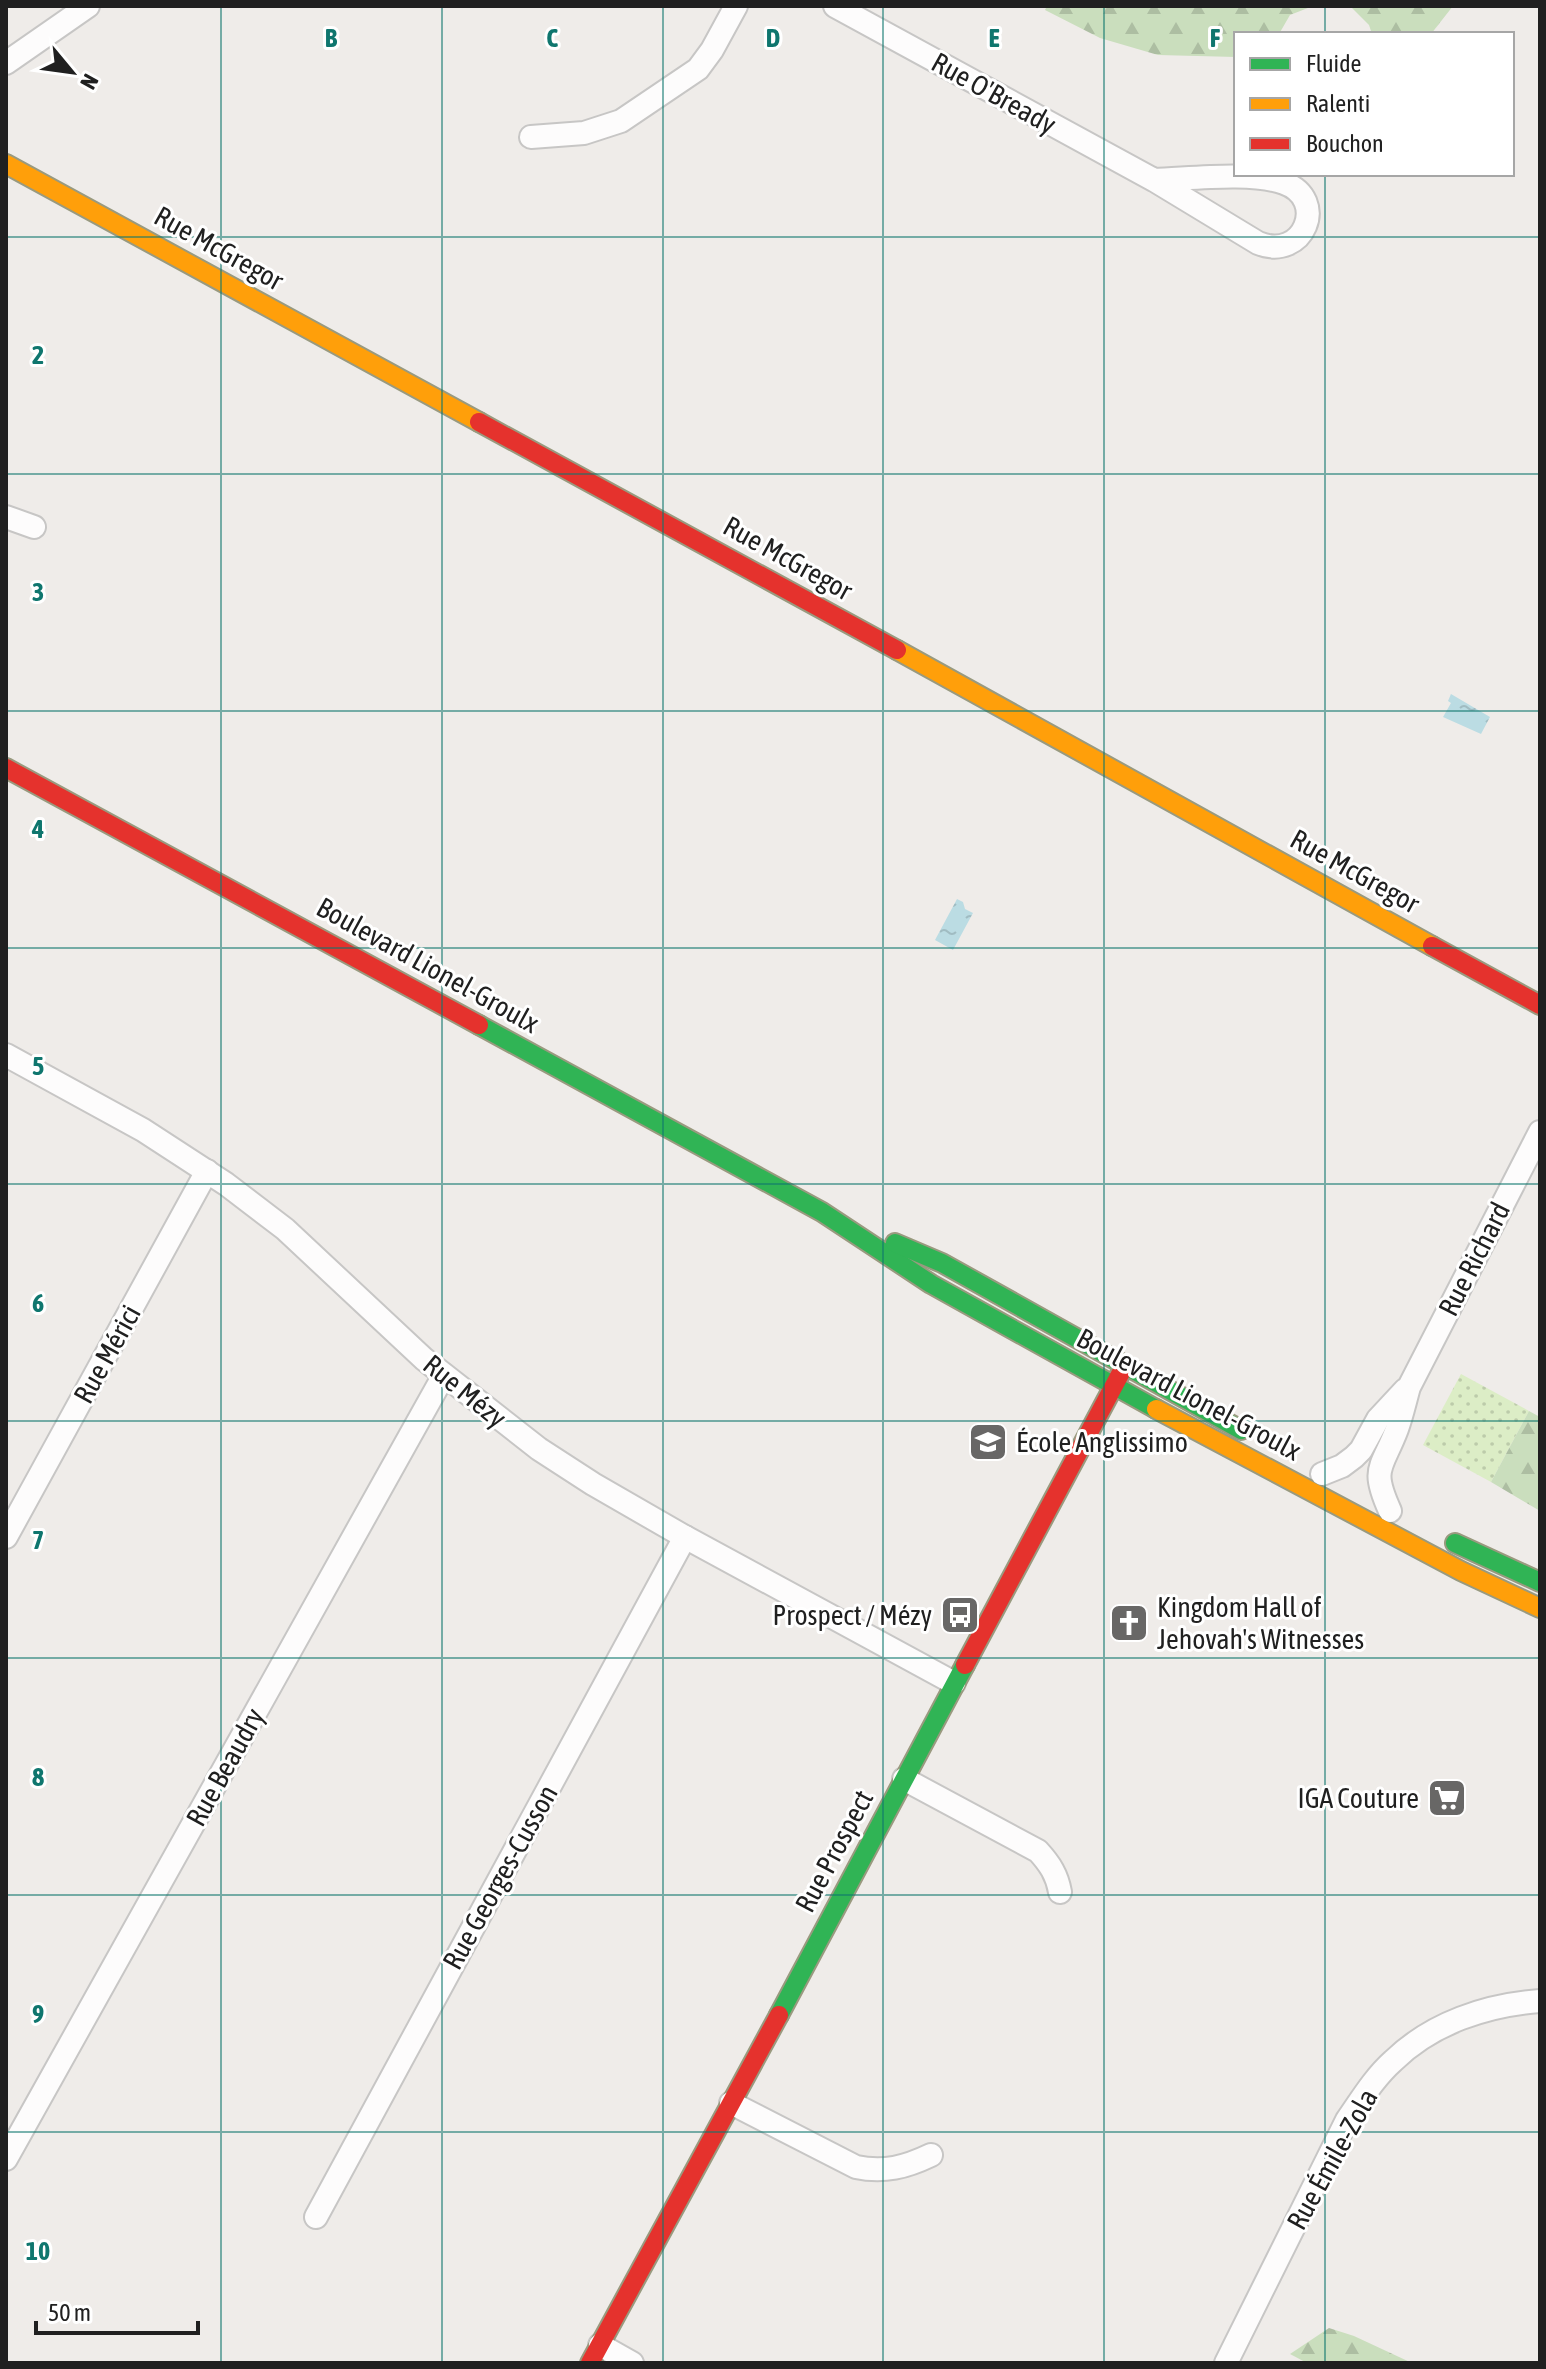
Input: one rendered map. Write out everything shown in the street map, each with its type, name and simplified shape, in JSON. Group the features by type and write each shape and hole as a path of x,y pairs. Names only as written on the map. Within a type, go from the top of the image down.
{"street":[{"path":"6,63 88,6"},
{"path":"531,137 584,133 621,121 698,69 736,6"},
{"name":"Rue O'Bready","path":"835,6 1270,247 1292,244 1304,229 1307,201 1285,183 1250,178 1154,180"},
{"name":"Rue McGregor","path":"6,164 811,602 1540,1005"},
{"path":"6,517 34,527"},
{"name":"Boulevard Lionel-Groulx","path":"6,768 822,1212 931,1284 1114,1387 1461,1571 1540,1608"},
{"name":"Rue Mézy","path":"6,1055 143,1130 207,1171 285,1229 444,1375 550,1456 685,1537 954,1683"},
{"name":"Rue Richard","path":"1397,1514 1381,1490 1379,1477 1382,1460 1397,1430 1409,1387 1540,1132"},
{"name":"Rue Mérici","path":"6,1537 207,1171"},
{"name":"Boulevard Lionel-Groulx","path":"822,1212 942,1263 1257,1439"},
{"name":"Rue Prospect","path":"595,2354 1125,1365"},
{"name":"Rue Beaudry","path":"6,2159 444,1375"},
{"name":"Rue Richard","path":"1315,1470 1342,1466 1354,1457 1378,1419 1409,1387"},
{"name":"Boulevard Lionel-Groulx","path":"1315,1470 1397,1514"},
{"path":"1440,1536 1540,1582"},
{"name":"Rue Georges-Cusson","path":"316,2217 685,1537"},
{"path":"904,1779 1038,1851 1057,1877 1060,1892"},
{"name":"Rue Émile-Zola","path":"1226,2363 1347,2120 1393,2060 1447,2023 1511,2003 1540,2001"},
{"path":"731,2103 856,2167 874,2171 895,2169 931,2155"},
{"path":"595,2354 632,2363"}],"green space":[{"path":"1047,6 1313,6 1290,15 1280,32 1234,32 1234,57 1158,55 1100,38 1045,10"},
{"path":"1350,6 1453,6 1433,32 1371,32 1369,25"},
{"path":"1461,1374 1529,1411 1491,1482 1423,1445"},
{"path":"1529,1411 1540,1417 1540,1511 1491,1482"},
{"path":"1329,2328 1412,2363 1307,2363 1290,2354"}],"water":[{"path":"1451,694 1490,717 1481,734 1443,717 1451,703 1448,701"},
{"path":"957,899 973,913 953,950 935,940"}],"traffic: fast":[{"path":"479,1025 822,1212 931,1284 1156,1409"},
{"path":"895,1243 942,1263 1241,1430"},
{"path":"1455,1543 1540,1582"},
{"path":"779,2015 965,1665"}],"traffic: slow":[{"path":"6,164 479,422"},
{"path":"897,650 1432,946"},
{"path":"1156,1409 1461,1571 1540,1608"}],"traffic: jam":[{"path":"479,422 897,650"},
{"path":"6,768 479,1025"},
{"path":"1432,946 1540,1005"},
{"path":"965,1665 1125,1365"},
{"path":"590,2363 779,2015"}],"place":[{"name":"École Anglissimo","path":"988,1442"},
{"name":"Prospect / Mézy","path":"960,1615"},
{"name":"Kingdom Hall of Jehovah's Witnesses","path":"1129,1623"},
{"name":"IGA Couture","path":"1447,1798"}]}
